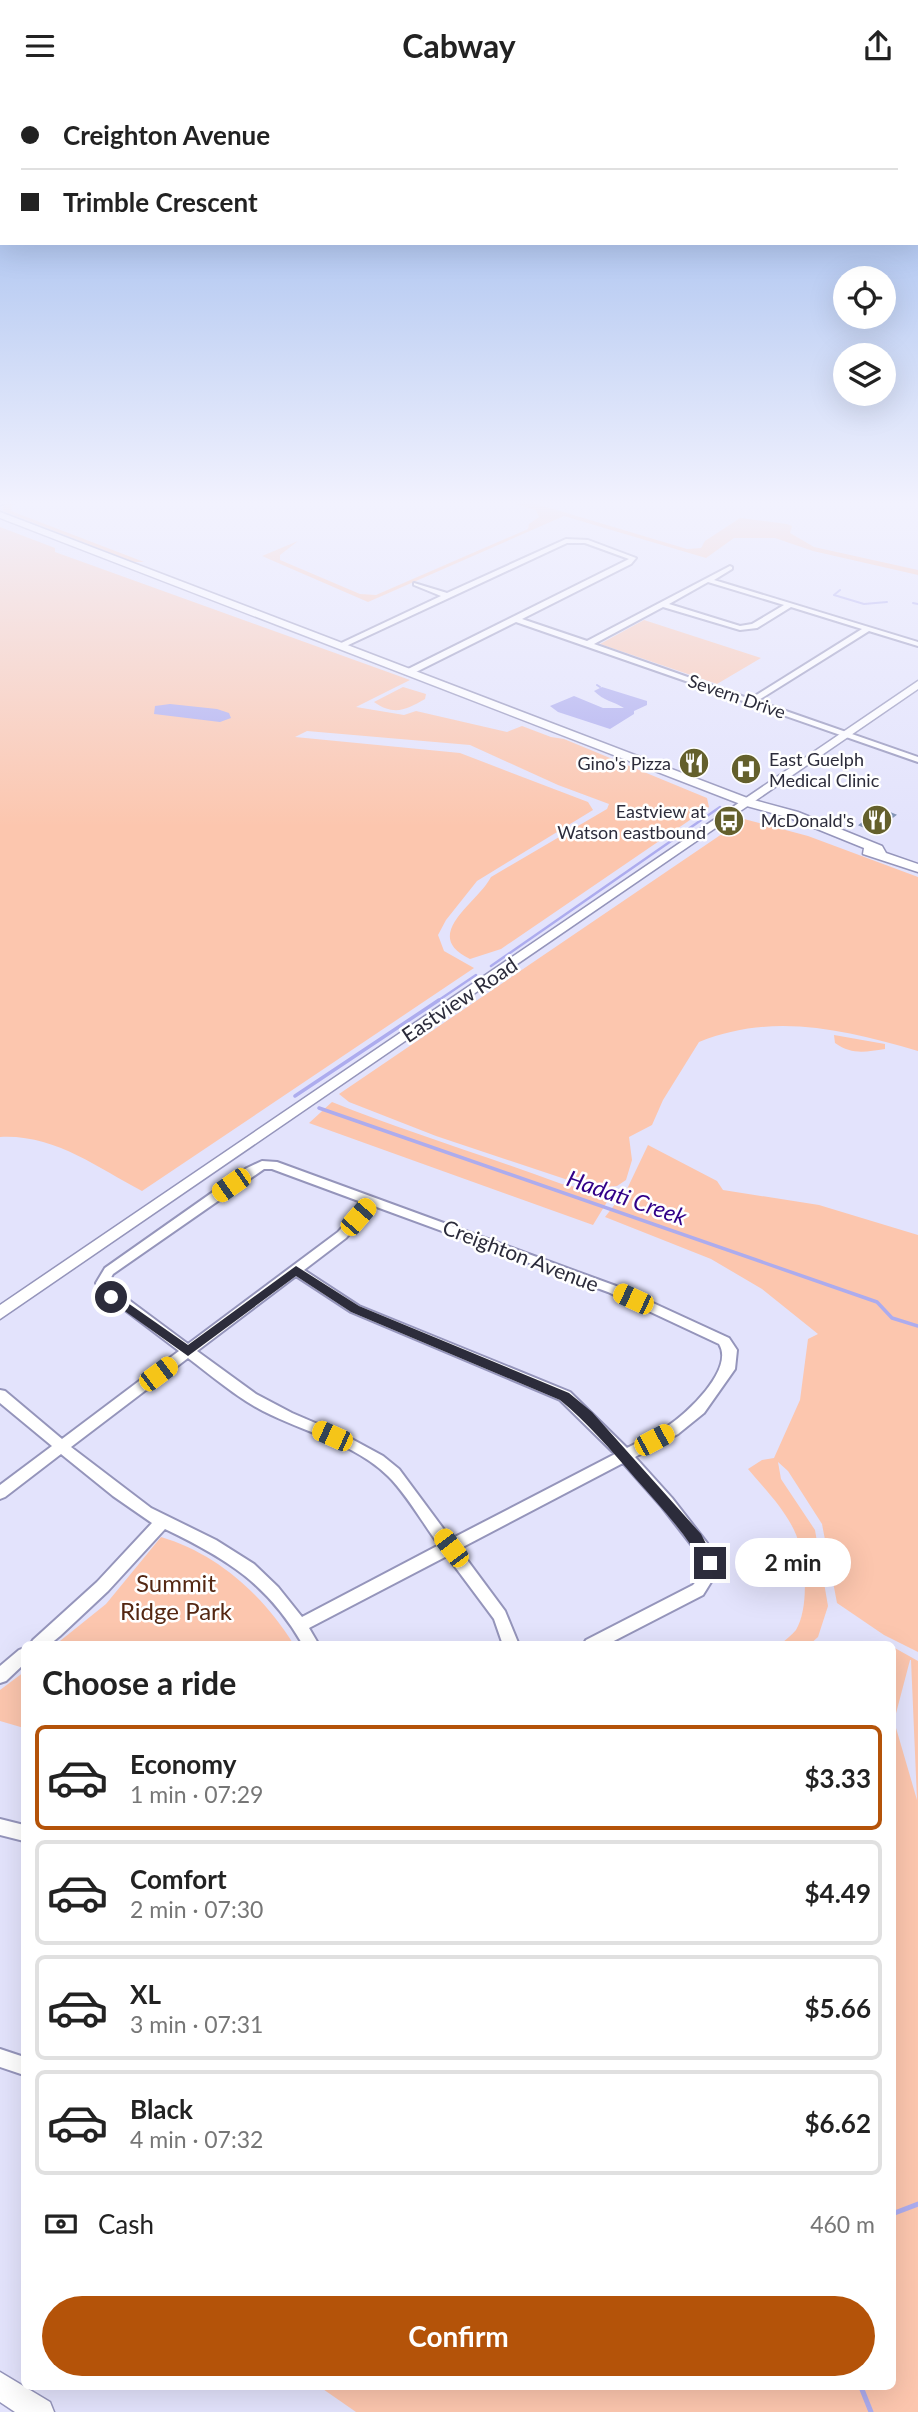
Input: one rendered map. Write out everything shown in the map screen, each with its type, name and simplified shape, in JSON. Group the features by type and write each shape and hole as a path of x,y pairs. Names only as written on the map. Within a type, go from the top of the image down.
{"main road":[{"path":"248,610 747,802 752,807 918,868"}],"street":[{"path":"341,646 417,610"},
{"path":"410,672 534,610"},
{"path":"587,644 650,610"},
{"path":"683,610 740,628 754,626 781,610"},
{"path":"807,610 918,644"},
{"name":"Severn Drive","path":"516,619 918,760"},
{"path":"752,701 868,629"},
{"name":"Eastview Road","path":"0,1313 918,684"},
{"name":"Creighton Avenue","path":"188,1352 111,1297 103,1283 109,1271 262,1165 283,1166 612,1289 724,1341 730,1350 728,1369 698,1409 673,1430 301,1625"},
{"path":"0,1493 342,1235 373,1200"},
{"path":"296,1270 355,1309 565,1396 588,1415 696,1538 710,1563 709,1576 698,1590 599,1641"},
{"path":"188,1352 267,1408 354,1446 383,1462 451,1548 500,1616 509,1641"},
{"path":"0,1395 162,1522 221,1550 247,1567 267,1585 301,1625 309,1641"},
{"path":"43,1641 108,1584 162,1522"},
{"path":"0,1675 21,1658"},
{"path":"0,1827 21,1832"},
{"path":"0,2058 21,2065"}],"green space":[{"path":"0,610 217,610 410,680 356,707 404,715 416,711 507,732 522,726 564,739 707,798 709,807 501,949 470,959 456,950 450,940 451,930 456,919 491,877 607,809 609,804 558,785 470,745 307,731 295,737 460,753 588,802 593,810 477,881 446,920 438,935 444,951 474,968 142,1191 57,1146 20,1137 0,1137"},
{"path":"644,620 761,658 717,684 600,644"},
{"path":"403,687 426,694 425,699 400,710 388,709 374,702"},
{"path":"744,819 808,836 918,877 918,1051 809,1027 754,1028 699,1042 663,1100 652,1125 629,1137 632,1160 626,1180 617,1186 606,1187 580,1184 436,1136 349,1102 339,1094"},
{"path":"834,1035 885,1044 885,1049 853,1051 835,1043"},
{"path":"332,1102 559,1183 610,1197 593,1225 309,1123"},
{"path":"648,1145 717,1181 723,1190 819,1205 918,1235 918,1652 884,1635 837,1603 822,1524 788,1471 778,1462 781,1479 815,1530 828,1606 818,1637 814,1641 784,1641 796,1630 800,1620 805,1595 804,1566 794,1530 773,1498 748,1469 762,1460 774,1458 800,1400 808,1339 818,1334 762,1289 711,1259 605,1217 627,1189"},
{"name":"Summit Ridge Park","path":"161,1537 182,1544 220,1565 253,1593 291,1641 60,1641 106,1604"},
{"path":"896,1649 918,1661 918,2412 356,2412 324,2390 896,2390 896,1728 917,1800 911,1660 896,1713"},
{"path":"21,1674 21,1727 0,1721 0,1690"}],"water":[{"path":"602,687 647,701 647,705 610,729 558,712 550,706 574,696 603,708 624,708 594,691"},
{"path":"170,704 217,709 229,713 231,718 220,722 154,714 155,706"}],"building":[{"name":"McDonald's","path":"880,809 895,815 874,831 860,825"}],"waterway":[{"path":"491,966 720,807"},
{"path":"436,1002 476,975"},
{"path":"295,1096 436,1002"},
{"name":"Hadati Creek","path":"319,1108 877,1302 892,1318 918,1326"},
{"name":"Hadati Creek","path":"896,2212 918,2204"},
{"name":"Hadati Creek","path":"862,2390 871,2412"}],"place":[{"name":"Gino's Pizza","path":"694,763"},
{"name":"East Guelph Medical Clinic","path":"746,769"},
{"name":"McDonald's","path":"877,820"},
{"name":"Eastview at Watson eastbound","path":"729,821"}],"route":[{"path":"111,1297 188,1352 296,1270 355,1309 565,1396 588,1415 664,1501 696,1538 710,1563"}]}
